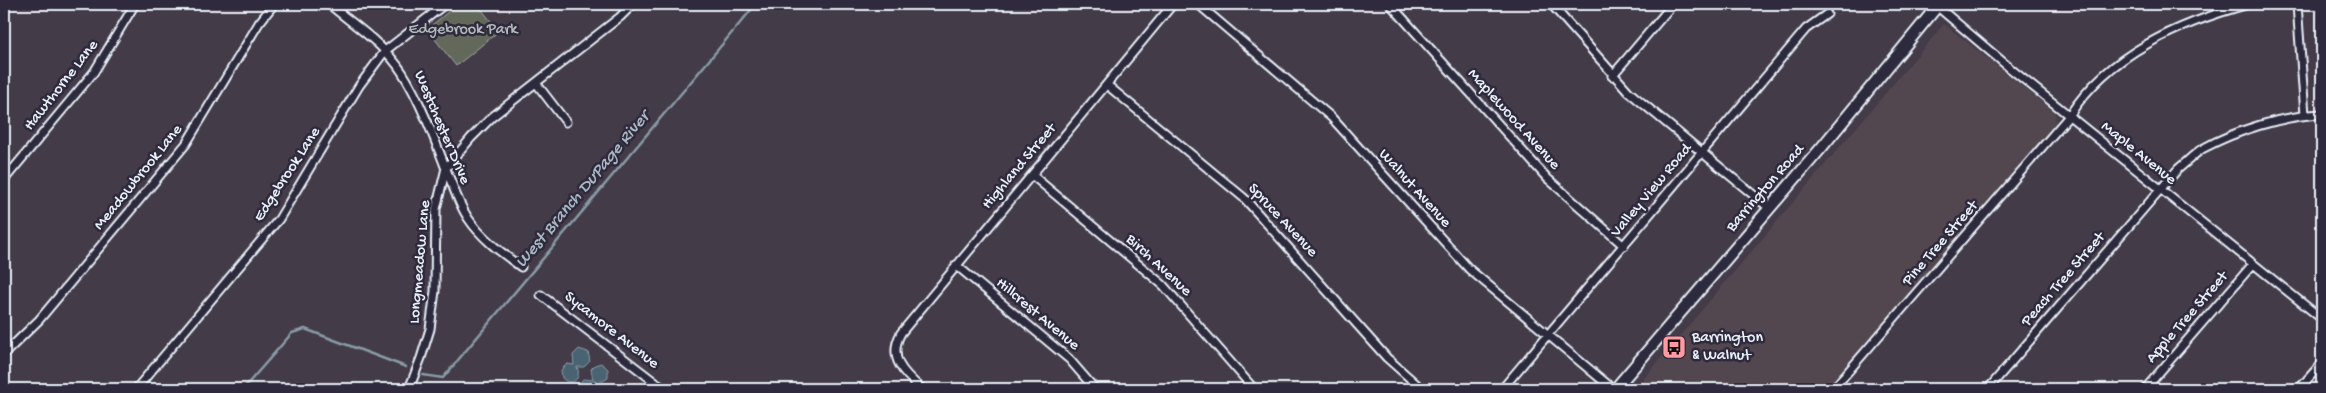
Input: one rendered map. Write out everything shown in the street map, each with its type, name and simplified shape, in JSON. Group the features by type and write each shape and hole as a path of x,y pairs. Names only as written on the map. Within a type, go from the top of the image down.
{"main road":[{"name":"Barrington Road","path":"1614,389 1941,5"}],"street":[{"name":"Hawthorne Lane","path":"4,180 94,72 135,4"},
{"name":"Meadowbrook Lane","path":"4,354 39,320 186,144 255,30 274,4"},
{"name":"Westchester Drive","path":"330,4 385,51 411,87 456,196 468,218 484,237 521,267"},
{"name":"Edgebrook Lane","path":"136,389 279,219 359,86 385,51 444,4"},
{"name":"Longmeadow Lane","path":"409,389 430,329 435,291 436,210 446,168 483,125 620,17 633,4"},
{"name":"Highland Street","path":"922,389 902,372 896,361 897,340 901,333 1173,4"},
{"name":"Walnut Avenue","path":"1198,4 1331,117 1469,269 1614,389"},
{"name":"Maplewood Avenue","path":"1390,4 1547,178 1624,246"},
{"path":"1551,4 1612,76 1629,92 1768,208"},
{"path":"1612,76 1673,4"},
{"name":"Pine Tree Street","path":"1833,389 2069,116 2098,78 2132,52 2209,15 2249,4"},
{"path":"2297,4 2305,115"},
{"name":"Maple Avenue","path":"1941,5 2069,116 2322,319"},
{"name":"Valley View Road","path":"1502,389 1806,30 1827,14"},
{"path":"536,83 566,122"},
{"name":"Spruce Avenue","path":"1107,85 1244,198 1387,358 1422,389"},
{"name":"Peach Tree Street","path":"1988,389 2160,189 2178,169 2201,150 2269,123 2305,115 2322,114"},
{"name":"Birch Avenue","path":"1032,174 1163,285 1254,389"},
{"name":"Apple Tree Street","path":"2145,389 2253,264"},
{"name":"Hillcrest Avenue","path":"956,265 1069,359 1095,389"},
{"name":"Sycamore Avenue","path":"542,295 664,389"},
{"path":"2299,389 2322,363"}],"shaded area":[{"path":"1944,24 2053,111 2056,116 2055,124 1827,389 1635,389"}],"green space":[{"name":"Edgebrook Park","path":"458,4 477,4 499,31 456,66 427,29"}],"water":[{"path":"579,349 588,352 590,361 584,367 577,367 578,375 575,380 572,382 566,381 562,378 561,370 567,364 574,365 573,355"},
{"path":"601,363 608,369 608,378 603,381 594,380 597,389 579,389 579,384 583,379 593,380 591,369"}],"waterway":[{"name":"West Branch DuPage River","path":"423,375 443,378 756,4"},
{"name":"West Branch DuPage River","path":"243,389 292,333 305,329 406,367"}],"place":[{"name":"Barrington & Walnut","path":"1674,347"}]}
